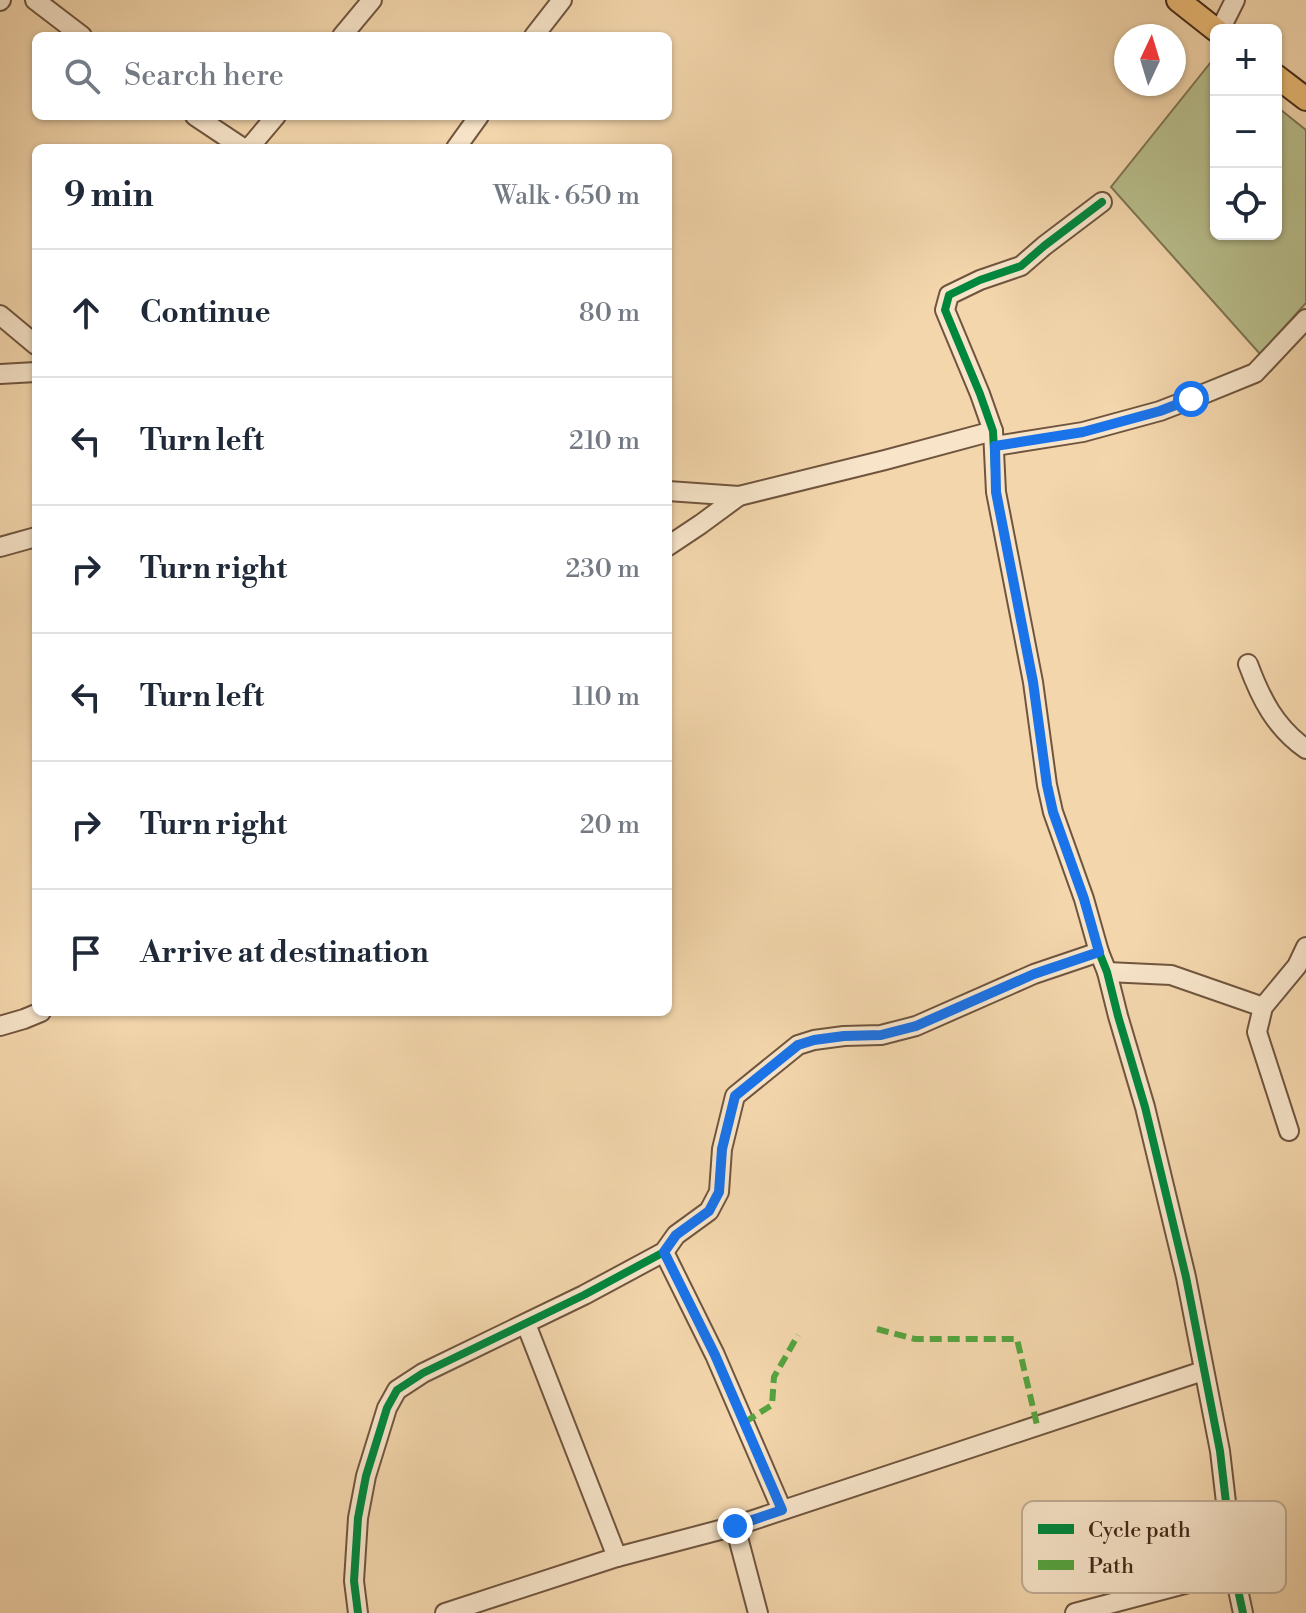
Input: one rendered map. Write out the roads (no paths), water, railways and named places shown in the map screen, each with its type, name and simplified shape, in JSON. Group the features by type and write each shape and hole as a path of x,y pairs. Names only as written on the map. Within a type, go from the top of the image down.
{"main road":[{"path":"1178,0 1210,24"},
{"path":"1282,81 1306,99"}],"street":[{"path":"35,0 77,32"},
{"path":"345,32 372,0"},
{"path":"537,32 562,0"},
{"path":"1221,24 1235,0"},
{"path":"201,120 240,144"},
{"path":"250,144 272,120"},
{"path":"459,144 476,120"},
{"path":"1102,202 1021,266 949,295 945,310 980,394 994,438 996,492 1033,682 1047,785 1053,812 1107,972 1145,1107 1182,1262 1220,1451 1226,1501"},
{"path":"0,315 32,342"},
{"path":"672,491 739,496 885,460 994,438 1083,432 1160,411 1255,373 1306,319"},
{"path":"0,374 32,372"},
{"path":"672,543 739,496"},
{"path":"0,547 32,538"},
{"path":"1248,664 1260,697 1278,723 1306,749"},
{"path":"1289,1131 1257,1032 1263,1007 1297,966 1306,947"},
{"path":"358,1613 354,1581 358,1518 366,1476 387,1408 397,1390 423,1373 612,1281 664,1252 676,1235 709,1211 719,1192 722,1149 735,1096 798,1045 829,1038 881,1035 916,1026 1034,974 1099,952"},
{"path":"1107,972 1171,975 1263,1007"},
{"path":"0,1026 32,1016"},
{"path":"664,1252 715,1355 782,1510"},
{"path":"526,1324 617,1557"},
{"path":"445,1613 617,1557 735,1526 1203,1371"},
{"path":"735,1526 758,1613"},
{"path":"1075,1613 1151,1593"},
{"path":"1239,1593 1243,1613"}]}
